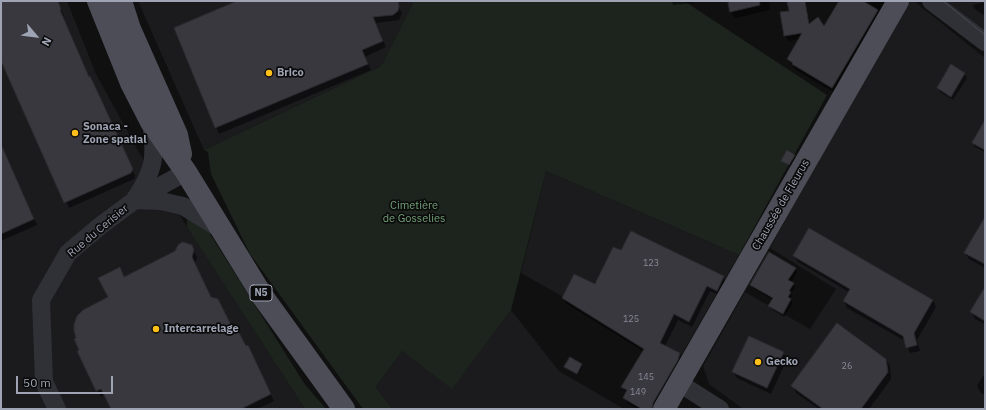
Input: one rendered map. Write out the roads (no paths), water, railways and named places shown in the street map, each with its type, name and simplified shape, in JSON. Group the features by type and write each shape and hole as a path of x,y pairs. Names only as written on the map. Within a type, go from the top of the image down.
{"main road":[{"name":"N5","path":"98,1 131,83 151,122 186,172 263,297 344,409"},
{"name":"N5","path":"121,1 130,29 177,135 186,172"},
{"name":"Chaussée de Fleurus","path":"664,409 898,1"}],"street":[{"path":"931,1 985,42"},
{"path":"135,200 146,183 151,171 154,148 151,122"},
{"name":"Rue du Cerisier","path":"57,409 44,382 41,300 68,253 100,226 135,200 186,172"},
{"path":"135,200 161,201 183,206 222,230"},
{"path":"679,383 720,409"}],"tram line":[{"path":"943,1 985,35"}],"place":[{"name":"Brico","path":"269,73"},
{"name":"Sonaca - Zone spatial","path":"75,133"},
{"name":"Intercarrelage","path":"156,329"},
{"name":"Gecko","path":"758,362"}],"park label":[{"name":"Cimetière de Gosselies","path":"414,212"}]}
